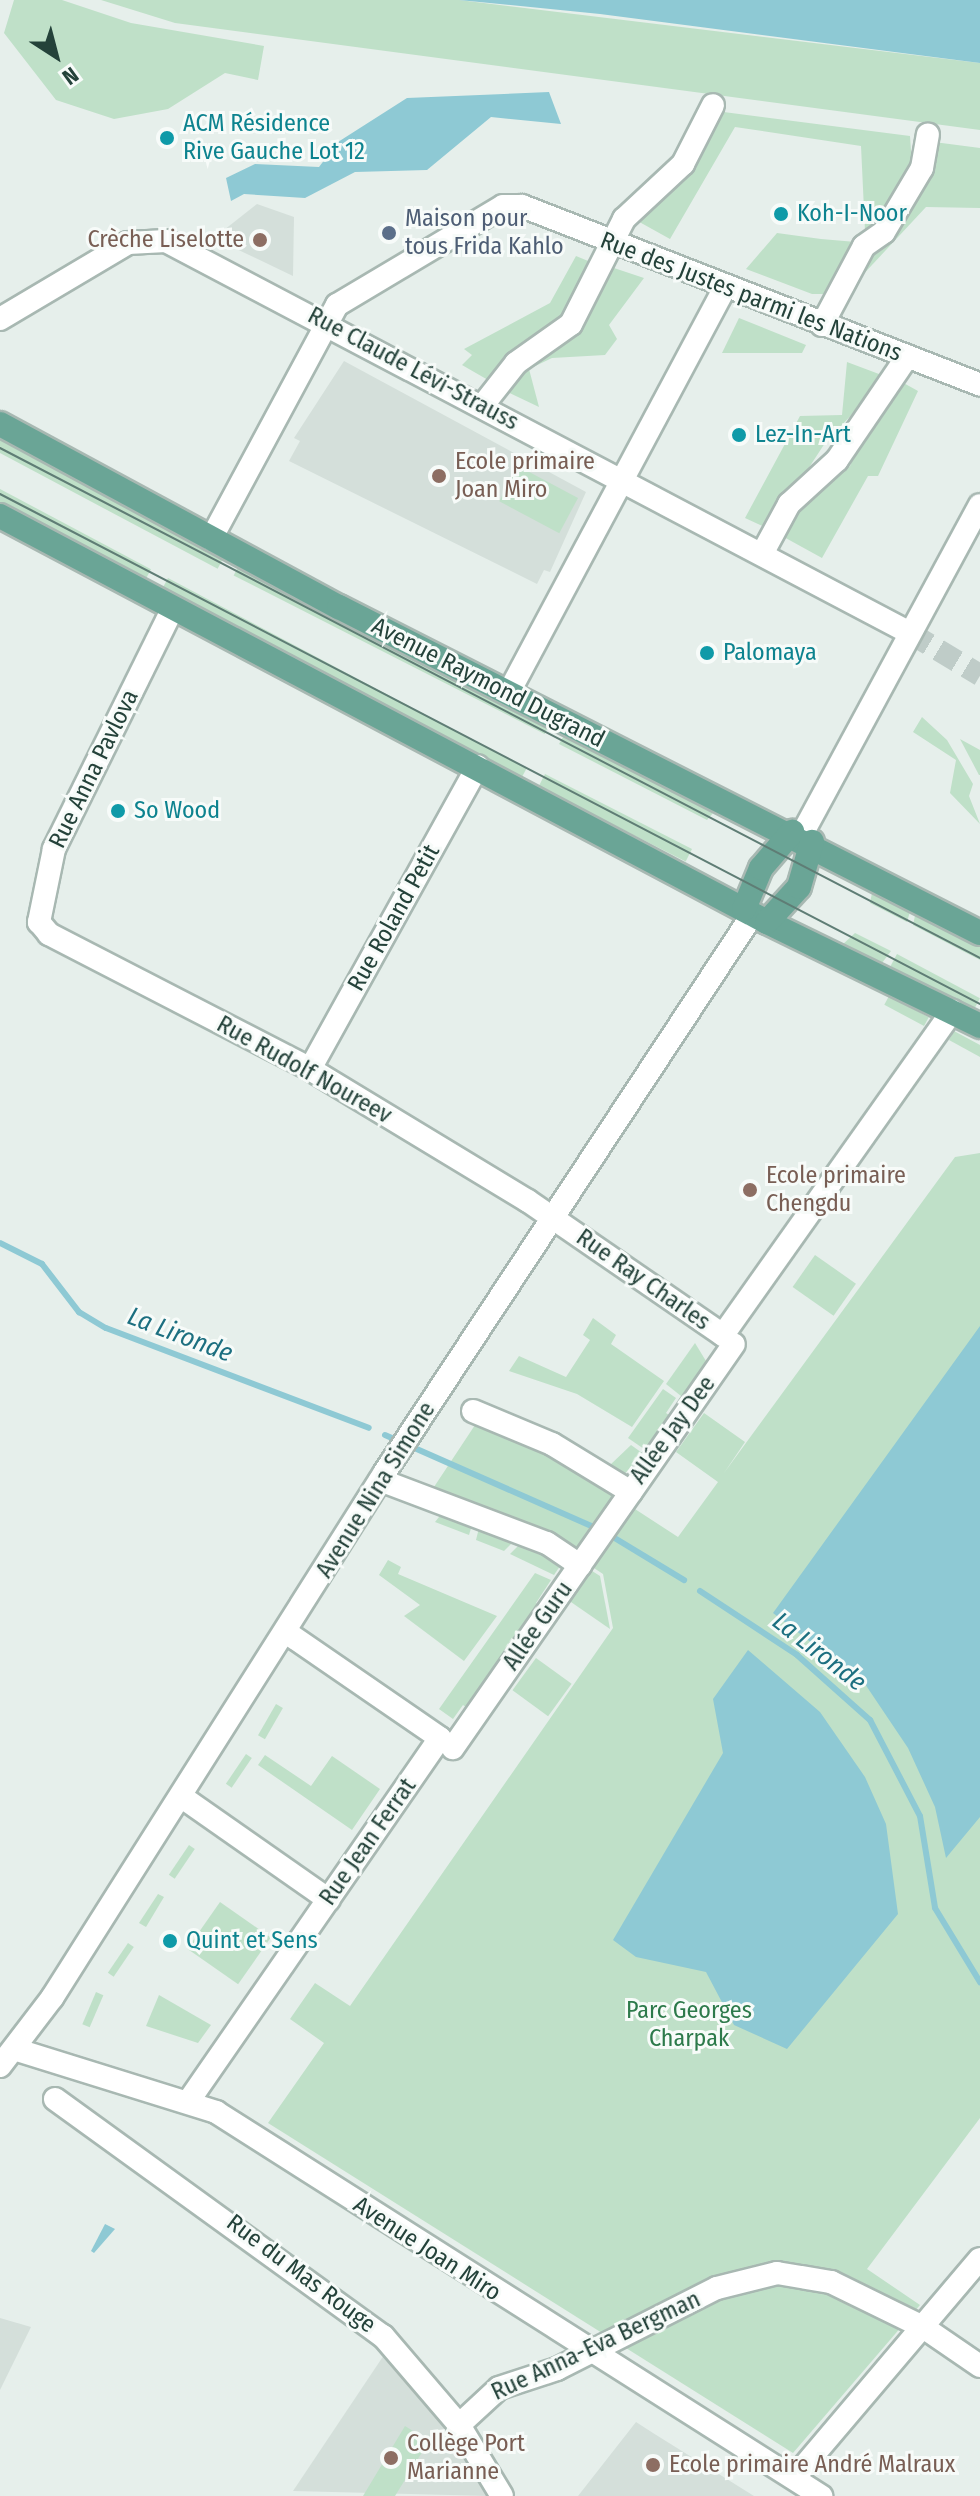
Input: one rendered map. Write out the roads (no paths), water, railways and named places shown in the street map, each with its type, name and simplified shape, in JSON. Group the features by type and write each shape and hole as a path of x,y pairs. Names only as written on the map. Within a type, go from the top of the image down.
{"main road":[{"name":"Avenue Raymond Dugrand","path":"0,424 211,539 509,692 802,837 980,933"},
{"path":"0,516 755,915 980,1026"},
{"path":"755,915 761,868 802,837"},
{"path":"755,915 799,887 802,837"}],"street":[{"path":"483,405 516,363 571,324 624,219 683,164 713,105"},
{"path":"822,325 864,246 884,232 922,168 928,135"},
{"name":"Rue des Justes parmi les Nations","path":"211,539 337,305 503,206 610,242 980,385"},
{"name":"Rue Claude Lévi-Strauss","path":"0,319 105,254 148,237 325,323 483,405 910,633"},
{"path":"509,692 725,288"},
{"path":"762,554 789,504 837,460 907,357"},
{"path":"802,837 980,505"},
{"name":"Rue Anna Pavlova","path":"49,934 39,922 40,898 54,849 173,608"},
{"name":"Rue Roland Petit","path":"310,1069 478,766"},
{"name":"Avenue Nina Simone","path":"7,2058 182,1797 445,1381 755,915"},
{"name":"Rue Rudolf Noureev","path":"49,934 310,1069 553,1217"},
{"name":"Rue Ray Charles","path":"553,1217 723,1335 952,1011"},
{"name":"Allée Jay Dee","path":"473,1411 552,1444 631,1492 734,1344"},
{"name":"Allée Guru","path":"383,1476 547,1543 580,1565 453,1748"},
{"path":"580,1565 631,1492"},
{"name":"Rue Jean Ferrat","path":"190,2099 440,1738 286,1632"},
{"path":"182,1797 329,1900"},
{"name":"Avenue Joan Miro","path":"7,2058 190,2099 588,2354 821,2496"},
{"name":"Rue du Mas Rouge","path":"55,2099 363,2319 459,2425 502,2496"},
{"path":"794,2478 980,2259"},
{"name":"Rue Anna-Eva Bergman","path":"459,2425 499,2388 588,2354 717,2288 777,2273 831,2282 923,2327 980,2366"}],"water":[{"path":"459,0 980,0 980,63 600,14"},
{"path":"549,92 561,124 491,117 427,170 355,172 305,198 244,194 231,201 226,178 255,164 319,167 338,142 407,98"},
{"path":"980,1326 980,1817 946,1858 935,1807 908,1748 865,1684 773,1613"},
{"path":"748,1650 820,1712 865,1777 886,1824 898,1914 787,2049 734,2025 706,1972 636,1957 613,1940 723,1753 713,1699"},
{"path":"105,2224 115,2229 94,2253 91,2251"}],"waterway":[{"name":"La Lironde","path":"0,1243 42,1264 79,1312 106,1328 369,1428"},
{"name":"La Lironde","path":"385,1435 598,1529"},
{"name":"La Lironde","path":"608,1534 684,1580"},
{"name":"La Lironde","path":"700,1591 797,1655 870,1720 920,1816 935,1908 980,1982"}],"tunnel":[{"path":"910,633 980,675"}],"tram line":[{"path":"0,448 980,958"},
{"path":"0,494 980,1004"}],"place":[{"name":"ACM Résidence Rive Gauche Lot 12","path":"167,138"},
{"name":"Koh-I-Noor","path":"781,214"},
{"name":"Maison pour tous Frida Kahlo","path":"389,233"},
{"name":"Crèche Liselotte","path":"260,240"},
{"name":"Lez-In-Art","path":"739,435"},
{"name":"Ecole primaire Joan Miro","path":"439,476"},
{"name":"Palomaya","path":"707,653"},
{"name":"So Wood","path":"118,811"},
{"name":"Ecole primaire Chengdu","path":"750,1190"},
{"name":"Quint et Sens","path":"170,1941"},
{"name":"Collège Port Marianne","path":"391,2458"},
{"name":"Ecole primaire André Malraux","path":"653,2465"}],"park label":[{"name":"Parc Georges Charpak","path":"689,2025"}]}
